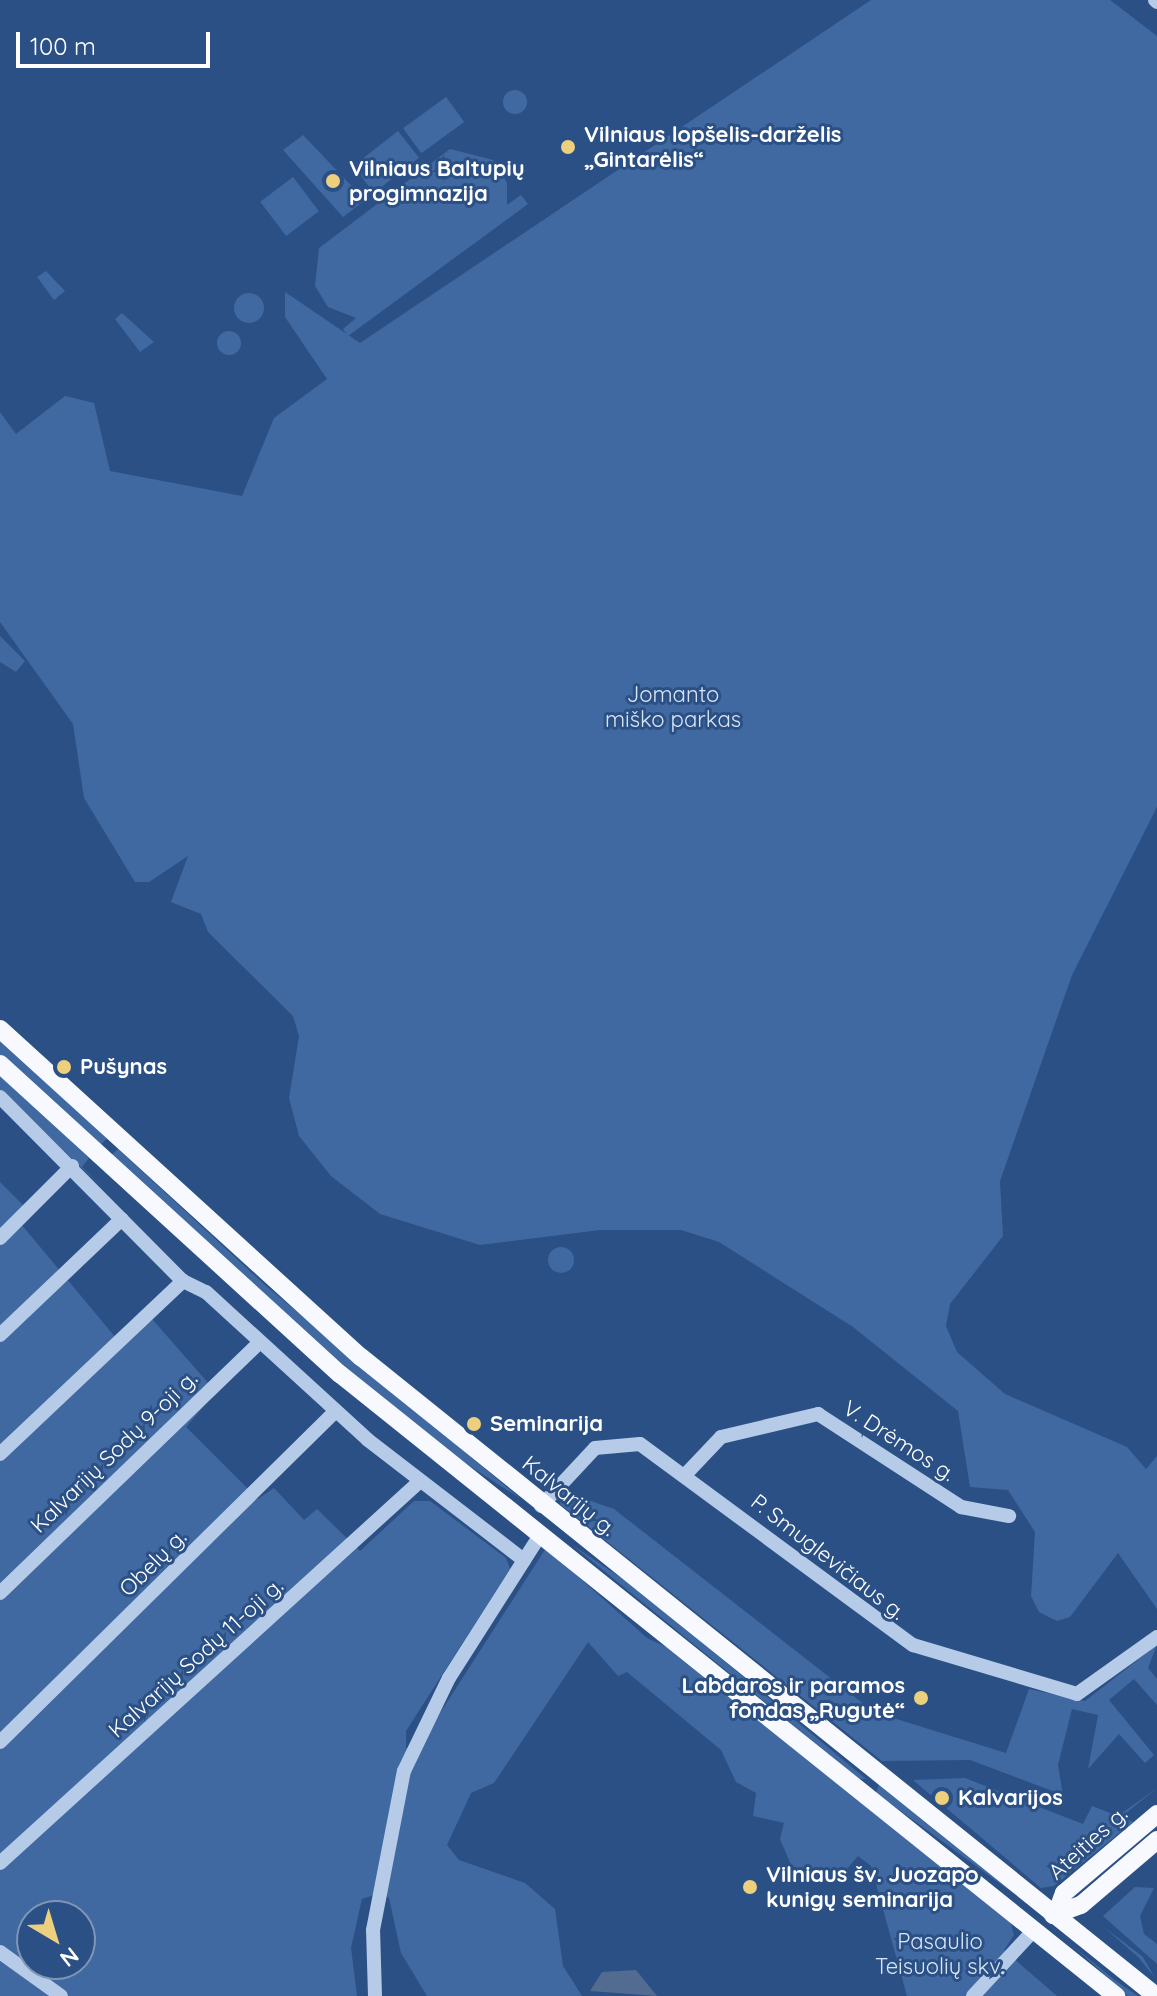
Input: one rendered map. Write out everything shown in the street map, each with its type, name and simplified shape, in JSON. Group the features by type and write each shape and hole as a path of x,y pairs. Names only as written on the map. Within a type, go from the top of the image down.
{"main road":[{"name":"Kalvarijų g.","path":"0,1029 265,1275 541,1506 1057,1912 1156,1996"},
{"path":"0,1064 217,1267 534,1530 1116,1996"},
{"path":"534,1530 541,1506"},
{"name":"Ateities g.","path":"1057,1912 1064,1893 1157,1814"},
{"name":"Ateities g.","path":"1035,1929 1057,1912 1081,1905 1157,1840"}],"street":[{"path":"0,1097 183,1281 419,1482 524,1560"},
{"path":"0,1238 72,1166"},
{"path":"0,1335 122,1219"},
{"path":"0,1454 183,1281"},
{"name":"Kalvarijų Sodų 9-oji g.","path":"0,1593 259,1343"},
{"name":"Obelų g.","path":"0,1742 335,1412"},
{"name":"V. Drėmos g.","path":"685,1475 721,1437 818,1414 961,1507 1009,1516"},
{"name":"P. Smuglevičiaus g.","path":"541,1506 575,1463 614,1442 640,1444 913,1645 1077,1694 1157,1637"},
{"name":"Kalvarijų Sodų 11-oji g.","path":"0,1863 419,1482"},
{"path":"375,1996 375,1916 404,1771 449,1678 524,1560 534,1530"},
{"path":"973,1996 1035,1929"},
{"path":"0,1952 61,1996"}],"green space":[{"name":"Jomanto miško parkas","path":"871,0 1110,0 1157,36 1157,807 1072,975 1000,1181 1003,1236 950,1304 946,1326 957,1352 1005,1394 1127,1447 1146,1469 1157,1456 1157,1609 1118,1553 1070,1617 1057,1621 1039,1612 1031,1596 1035,1532 1008,1490 970,1487 958,1411 853,1327 719,1242 681,1230 600,1230 480,1245 380,1214 331,1176 299,1136 289,1098 299,1036 293,1016 208,932 201,914 171,902 188,856 149,882 135,882 84,798 73,724 0,622 0,412 16,434 65,396 94,403 110,471 242,496 274,418 327,379 285,317 285,292 360,343"},
{"path":"515,90 523,94 527,102 523,110 515,114 507,110 503,102 507,94"},
{"path":"446,97 464,122 421,153 403,128"},
{"path":"398,131 419,158 374,193 353,166"},
{"path":"303,135 365,200 343,217 283,150"},
{"path":"450,149 493,160 507,183 507,205 521,195 528,204 348,336 343,329 356,318 328,307 315,286 319,248"},
{"path":"293,177 319,211 286,236 260,202"},
{"path":"46,271 65,291 54,300 37,277"},
{"path":"249,293 259,298 264,308 259,318 249,323 239,318 234,308 239,298"},
{"path":"122,313 154,342 140,352 115,319"},
{"path":"229,331 240,338 241,343 234,354 229,355 218,348 217,343 224,332"},
{"path":"0,636 25,661 16,672 0,662"},
{"path":"0,1039 107,1139 97,1149 0,1058"},
{"path":"0,1074 89,1158 82,1167 108,1192 0,1093"},
{"path":"118,1149 265,1285 521,1499 459,1459 308,1336 110,1156"},
{"name":"Pasaulio Teisuolių skv.","path":"0,1182 30,1212 21,1224 116,1338 146,1312 216,1392 186,1427 258,1499 274,1488 304,1520 317,1509 360,1551 414,1501 430,1501 506,1558 510,1569 406,1731 406,1748 417,1749 546,1548 647,1638 679,1653 1010,1920 1014,1935 1004,1950 1057,1996 907,1996 871,1866 858,1856 846,1870 819,1878 791,1865 780,1839 784,1823 753,1816 756,1793 736,1782 721,1750 627,1672 618,1676 588,1642 494,1783 471,1793 447,1845 459,1860 525,1883 555,1909 563,1966 582,1996 427,1996 401,1953 389,1898 380,1893 362,1899 351,1948 357,1996 0,1996"},
{"path":"561,1247 571,1250 574,1260 571,1270 561,1273 551,1270 548,1260 551,1250"},
{"path":"562,1491 614,1509 874,1712 1006,1753 1029,1689 1085,1701 1157,1645 1148,1668 1157,1679 1157,1705 1134,1679 1109,1700 1154,1755 1145,1763 1119,1734 1088,1769 1098,1715 1072,1709 1058,1765 1063,1795 970,1760 882,1761 560,1504"},
{"path":"571,1544 639,1590 866,1779 859,1779"},
{"path":"965,1778 1083,1824 1092,1806 1118,1816 1157,1788 1121,1817 1133,1822 1054,1886 1041,1888 913,1780"},
{"path":"879,1784 1015,1890 1013,1893 876,1793"},
{"path":"1135,1887 1154,1888 1140,1916 1144,1934 1157,1944 1157,1964 1103,1916"},
{"path":"1104,1927 1143,1957 1155,1978 1139,1958"},
{"path":"1072,1945 1116,1981 1138,1996 1128,1996"}],"shaded area":[{"path":"636,1970 657,1996 590,1991 602,1972"}],"place":[{"name":"Vilniaus lopšelis-darželis „Gintarėlis“","path":"568,147"},
{"name":"Vilniaus Baltupių progimnazija","path":"333,181"},
{"name":"Pušynas","path":"64,1067"},
{"name":"Seminarija","path":"474,1424"},
{"name":"Labdaros ir paramos fondas „Rugutė“","path":"921,1698"},
{"name":"Kalvarijos","path":"942,1798"},
{"name":"Vilniaus šv. Juozapo kunigų seminarija","path":"750,1887"}]}
